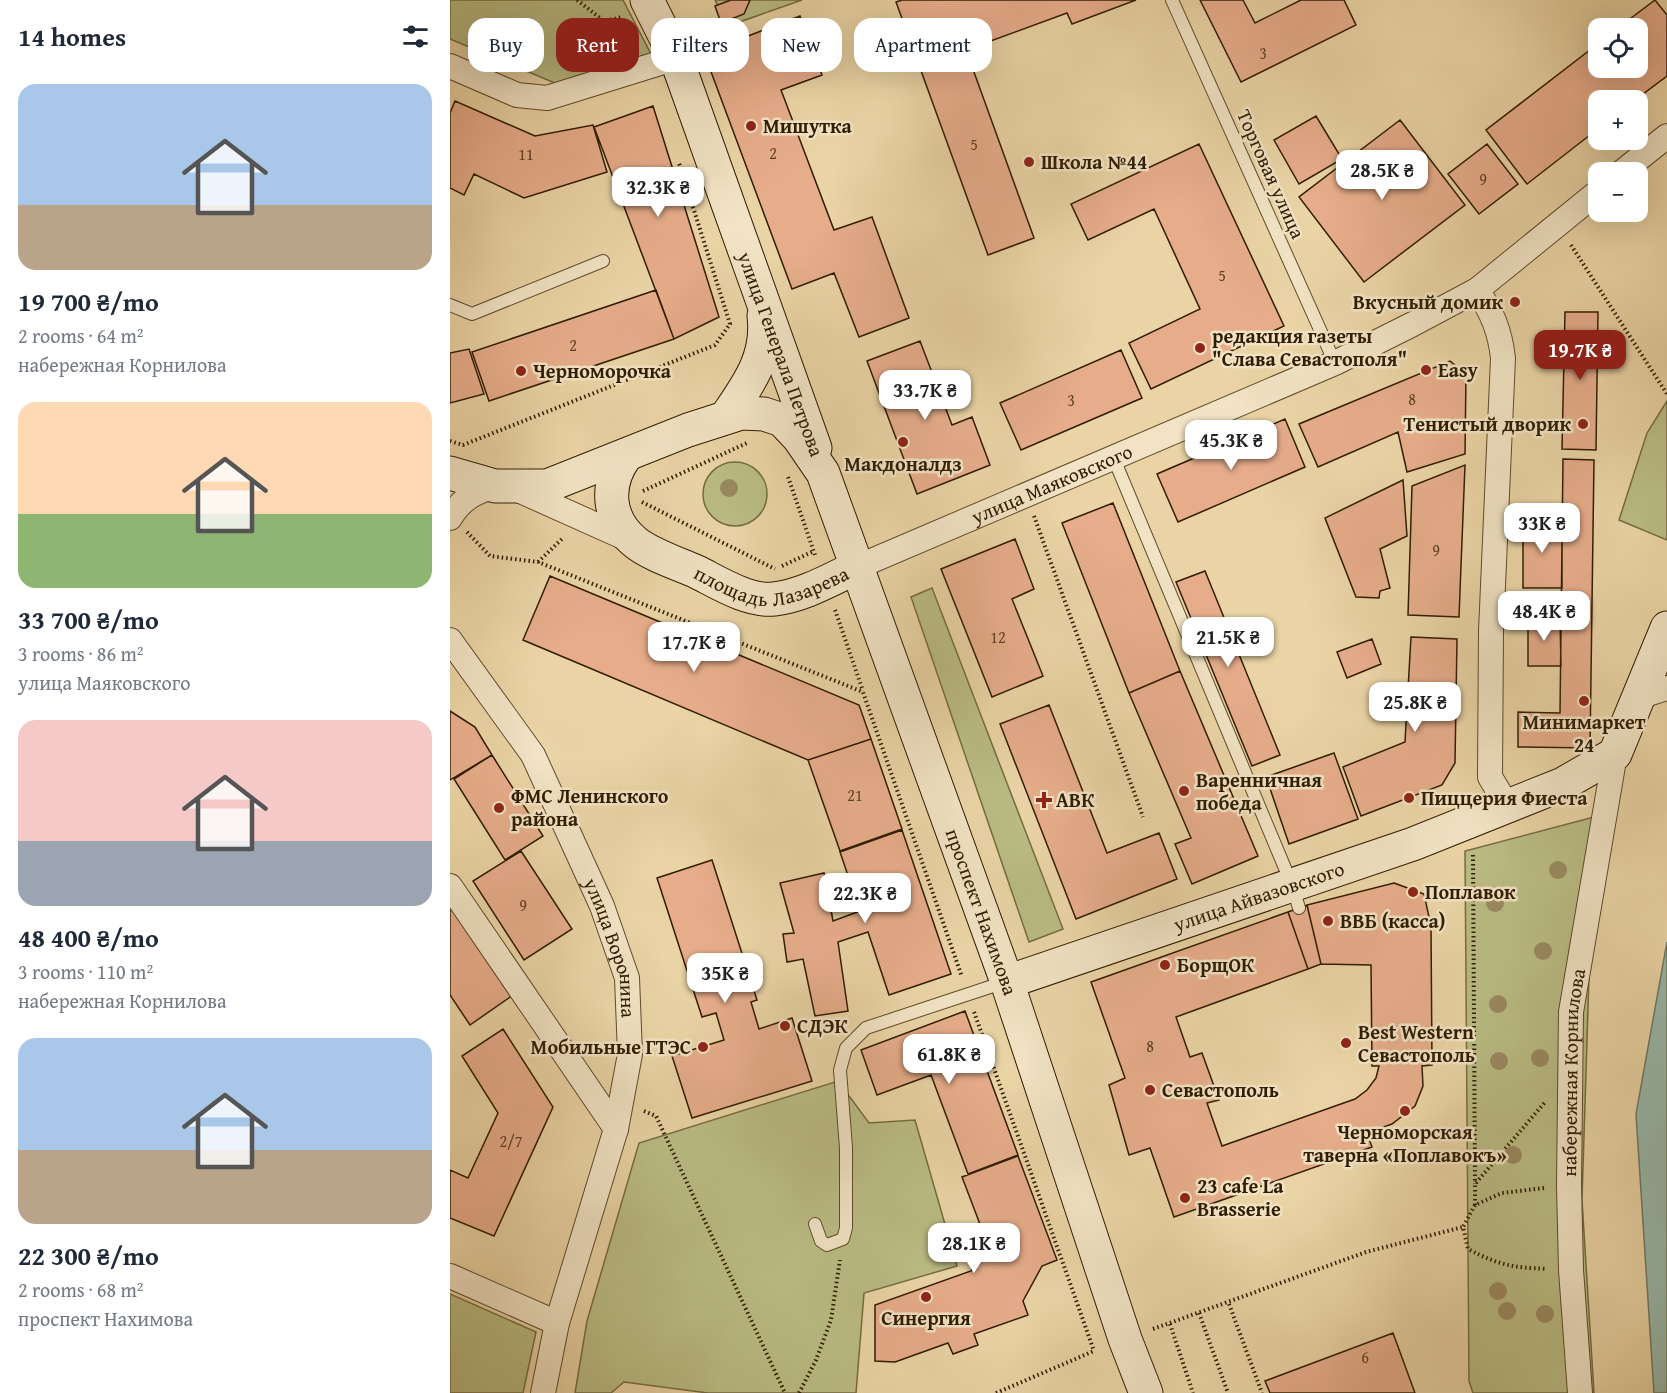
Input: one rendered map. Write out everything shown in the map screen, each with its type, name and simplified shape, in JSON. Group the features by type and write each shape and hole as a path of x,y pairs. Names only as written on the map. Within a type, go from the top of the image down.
{"main road":[{"name":"улица Генерала Петрова","path":"639,7 651,24"},
{"name":"улица Генерала Петрова","path":"681,72 823,473"},
{"path":"726,417 748,385 761,360 765,331 761,300"},
{"name":"площадь Лазарева","path":"741,413 764,414 782,420 799,438 823,473 855,568 797,594 772,600 741,593 635,543 618,520 610,493 615,471 625,457 726,417 741,413"},
{"path":"450,474 505,487 547,486 625,457"},
{"name":"проспект Нахимова","path":"855,568 1006,982 1125,1339 1146,1393"},
{"path":"1615,754 1653,693 1667,628"},
{"name":"улица Айвазовского","path":"1006,982 1295,896 1413,844 1563,784 1615,754"}],"street":[{"path":"450,66 517,95 547,98 651,66"},
{"path":"1634,162 1667,136"},
{"name":"улица Маяковского","path":"855,568 1335,363 1477,290 1588,200"},
{"path":"1477,290 1491,310 1500,333 1503,357 1491,631 1490,777 1508,807"},
{"path":"451,516 462,501 475,493 505,487 635,543"},
{"name":"улица Воронина","path":"450,640 533,755 602,906 627,978 630,1054 616,1129 557,1323 543,1393"},
{"name":"набережная Корнилова","path":"1580,1393 1571,1270 1569,1185 1571,1012 1615,754"},
{"path":"450,886 497,951 616,1129"},
{"path":"450,1276 557,1323"}],"lane":[{"name":"Торговая улица","path":"1172,0 1335,363"},
{"path":"450,305 472,314 603,261"},
{"path":"1114,459 1295,896"},
{"path":"815,1224 821,1240 827,1245 843,1239 846,1228 847,1199 840,1070 846,1048 866,1028 1006,982"}],"path":[{"path":"577,0 604,21 639,7"},
{"path":"450,441 463,445 715,345 730,324 678,157"},
{"path":"1557,225 1667,394"},
{"path":"751,439 744,447 643,490 637,500 775,569 814,551"},
{"path":"785,469 817,559"},
{"path":"1027,496 1143,817"},
{"path":"451,516 490,556 538,562 863,692"},
{"path":"538,562 569,532"},
{"path":"831,601 1094,1351"},
{"path":"1473,855 1475,1205 1463,1227 1468,1249 1509,1267 1571,1270"},
{"path":"1475,1184 1570,1073"},
{"path":"638,1108 656,1116 784,1393"},
{"path":"1475,1205 1502,1193 1569,1185"},
{"path":"1153,1329 1229,1304 1366,1252 1463,1227"},
{"path":"799,1393 816,1360 831,1320 843,1239"},
{"path":"1229,1304 1262,1393"},
{"path":"1199,1313 1228,1393"},
{"path":"1170,1324 1193,1393"},
{"path":"996,1393 1103,1347"}],"green space":[{"path":"450,0 623,0 632,18 556,18 556,72 604,72 562,86 529,72 544,72 544,18 468,18 468,47 450,39"},
{"path":"715,0 802,0 749,19 724,18"},
{"path":"639,31 651,54 651,56 639,60"},
{"path":"1667,401 1667,540 1619,520 1647,433"},
{"path":"729,462 741,462 758,471 765,482 767,494 765,506 758,517 741,526 729,526 717,521 708,512 703,500 703,488 708,476 717,467"},
{"path":"932,588 1063,929 1029,942 911,597"},
{"path":"1594,817 1582,1200 1594,1393 1473,1393 1469,1381 1465,851"},
{"path":"838,1081 869,1123 915,1120 957,1266 864,1293 856,1393 708,1393 624,1382 611,1393 575,1393 587,1321 639,1143"},
{"path":"450,1294 536,1332 523,1393 450,1393"}],"shaded area":[{"path":"1667,942 1667,1393 1654,1393 1636,1114"}],"building":[{"path":"731,0 750,0 744,14 734,18 719,18 715,6"},
{"path":"902,0 1136,0 1072,24 1067,13 992,40 992,18 902,18 896,2"},
{"path":"1200,0 1243,0 1255,23 1301,0 1344,0 1356,25 1241,82"},
{"path":"1655,0 1667,15 1667,76 1648,90 1588,90 1588,137 1527,184 1486,130 1588,51 1588,78 1648,78 1648,18 1631,18"},
{"path":"761,31 761,72 821,72 822,75 781,90 834,230 872,217 909,318 859,337 834,273 792,289 711,72 749,72 749,36"},
{"path":"921,72 974,72 1034,238 988,255"},
{"path":"455,101 535,136 593,125 607,172 524,198 474,174 464,195 450,188 450,113"},
{"path":"653,106 719,317 674,339 594,127"},
{"path":"1316,116 1342,159 1299,184 1274,140"},
{"path":"1400,120 1465,205 1364,282 1299,197"},
{"path":"1199,144 1284,326 1151,389 1129,343 1200,309 1154,209 1088,240 1071,204"},
{"path":"1487,144 1518,184 1479,214 1448,174"},
{"path":"656,290 674,339 489,401 472,352"},
{"path":"1565,312 1598,312 1596,450 1562,449"},
{"path":"920,341 952,425 972,417 990,465 917,494 867,361"},
{"path":"469,349 484,394 450,403 450,353"},
{"path":"1121,350 1142,398 1021,450 1000,403"},
{"path":"1450,361 1466,374 1465,454 1407,472 1398,432 1318,467 1299,424"},
{"path":"1285,419 1305,467 1178,522 1157,474"},
{"path":"1563,459 1594,460 1590,748 1518,747 1518,712 1560,713"},
{"path":"1465,465 1459,617 1408,615 1412,486"},
{"path":"1403,480 1407,536 1380,549 1390,588 1380,591 1379,598 1356,597 1325,518"},
{"path":"1113,503 1180,671 1129,693 1062,523"},
{"path":"1523,519 1562,519 1562,588 1523,588"},
{"path":"1015,539 1034,589 1012,599 1043,676 992,697 941,569"},
{"path":"1205,571 1280,755 1252,766 1176,582"},
{"path":"550,576 859,705 871,739 808,760 523,640"},
{"path":"1560,618 1561,666 1528,666 1528,619"},
{"path":"1411,637 1457,639 1455,763 1442,785 1361,816 1343,767 1405,742"},
{"path":"1372,639 1381,664 1347,678 1337,652"},
{"path":"1180,671 1258,856 1192,884 1175,844 1191,838 1129,693"},
{"path":"1049,705 1107,853 1159,833 1177,879 1076,919 1000,724"},
{"path":"450,711 475,727 492,755 450,780"},
{"path":"871,739 902,829 840,851 808,760"},
{"path":"1334,753 1358,819 1289,844 1266,777"},
{"path":"492,755 543,836 505,860 454,779"},
{"path":"902,830 951,974 889,995 868,932 838,942 848,1011 815,1016 803,959 787,962 783,934 794,933 780,883 824,873 833,921 860,911 840,852"},
{"path":"521,851 572,929 524,960 473,881"},
{"path":"712,860 757,1000 751,1002 759,1029 792,1018 812,1081 692,1118 672,1056 724,1040 716,1013 702,1017 657,878"},
{"path":"1394,883 1424,894 1431,926 1432,1065 1422,1066 1423,1086 1415,1106 1392,1124 1367,1133 1372,1147 1174,1217 1150,1148 1129,1155 1109,1085 1125,1078 1091,982 1288,912 1308,969 1176,1017 1190,1057 1202,1053 1219,1100 1207,1103 1222,1146 1355,1099 1367,1090 1376,1078 1379,1066 1372,1066 1371,965 1321,964 1307,905"},
{"path":"450,905 513,995 470,1025 450,995"},
{"path":"1307,905 1321,964 1308,969 1288,912"},
{"path":"965,1011 1018,1155 968,1174 931,1075 877,1095 861,1050"},
{"path":"503,1029 553,1107 494,1236 450,1218 450,1170 468,1178 498,1113 462,1056"},
{"path":"1018,1156 1057,1260 1042,1266 1023,1301 1028,1315 974,1334 978,1345 953,1354 948,1343 895,1362 875,1361 875,1305 971,1271 986,1240 962,1177"},
{"path":"1393,1333 1415,1393 1270,1393 1265,1381"}],"place":[{"name":"Мишутка","path":"751,126"},
{"name":"Школа №44","path":"1029,162"},
{"name":"Вкусный домик","path":"1515,302"},
{"name":"редакция газеты \"Слава Севастополя\"","path":"1200,348"},
{"name":"Easy","path":"1426,370"},
{"name":"Черноморочка","path":"521,371"},
{"name":"Тенистый дворик","path":"1583,424"},
{"name":"Макдоналдз","path":"903,442"},
{"name":"Минимаркет 24","path":"1584,701"},
{"name":"Варенничная победа","path":"1184,791"},
{"name":"Пиццерия Фиеста","path":"1409,798"},
{"name":"АВК","path":"1044,800"},
{"name":"ФМС Ленинского района","path":"499,808"},
{"name":"Поплавок","path":"1413,892"},
{"name":"ВВБ (касса)","path":"1328,921"},
{"name":"БорщОК","path":"1165,965"},
{"name":"СДЭК","path":"785,1026"},
{"name":"Best Western Севастополь","path":"1346,1043"},
{"name":"Мобильные ГТЭС","path":"703,1047"},
{"name":"Севастополь","path":"1150,1090"},
{"name":"Черноморская таверна «Поплавокъ»","path":"1405,1111"},
{"name":"23 cafe La Brasserie","path":"1185,1198"},
{"name":"Синергия","path":"926,1297"}]}
